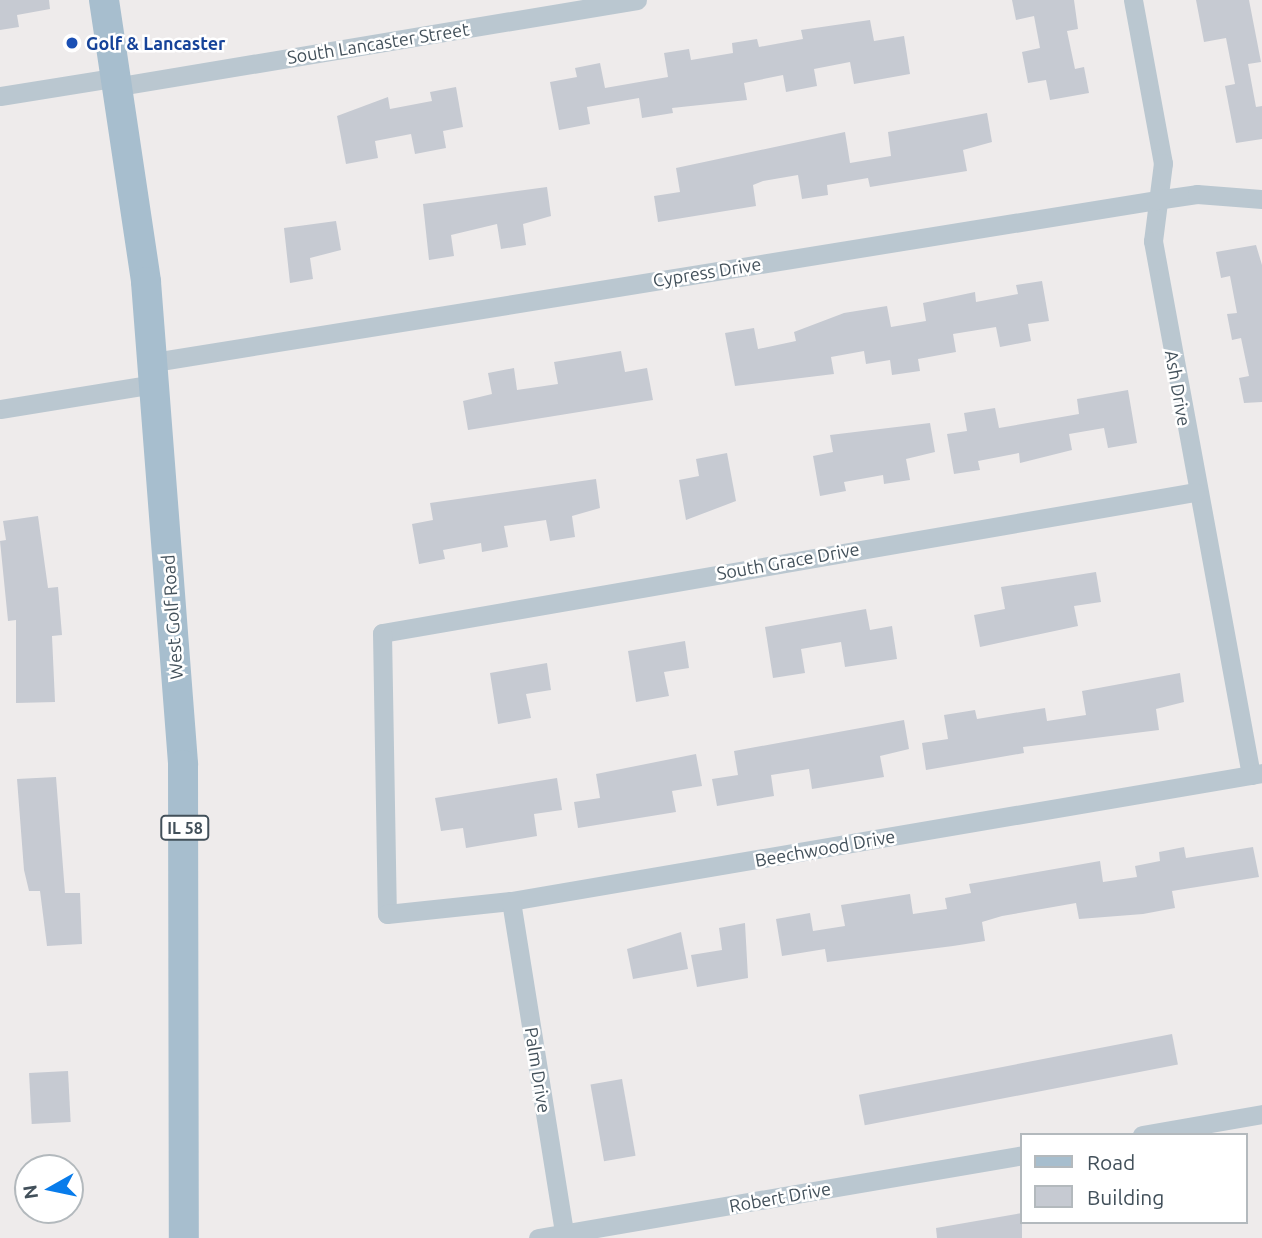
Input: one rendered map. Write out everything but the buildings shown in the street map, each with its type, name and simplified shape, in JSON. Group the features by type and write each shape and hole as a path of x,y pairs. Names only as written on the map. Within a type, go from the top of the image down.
{"main road":[{"name":"West Golf Road","path":"104,0 119,82 154,373 183,778 184,1238"}],"street":[{"name":"South Lancaster Street","path":"0,96 119,82 637,0"},
{"name":"Ash Drive","path":"1133,0 1163,163 1156,200 1153,241 1195,492 1256,774"},
{"name":"Cypress Drive","path":"0,409 154,373 1156,200 1197,194 1262,199"},
{"name":"South Grace Drive","path":"387,914 382,634 1195,492"},
{"name":"Beechwood Drive","path":"387,914 512,901 1256,774"},
{"name":"Palm Drive","path":"512,901 565,1236"},
{"path":"1153,1133 1262,1114"},
{"name":"Robert Drive","path":"538,1238 565,1236 1020,1155"}],"place":[{"name":"Golf & Lancaster","path":"72,43"}]}
